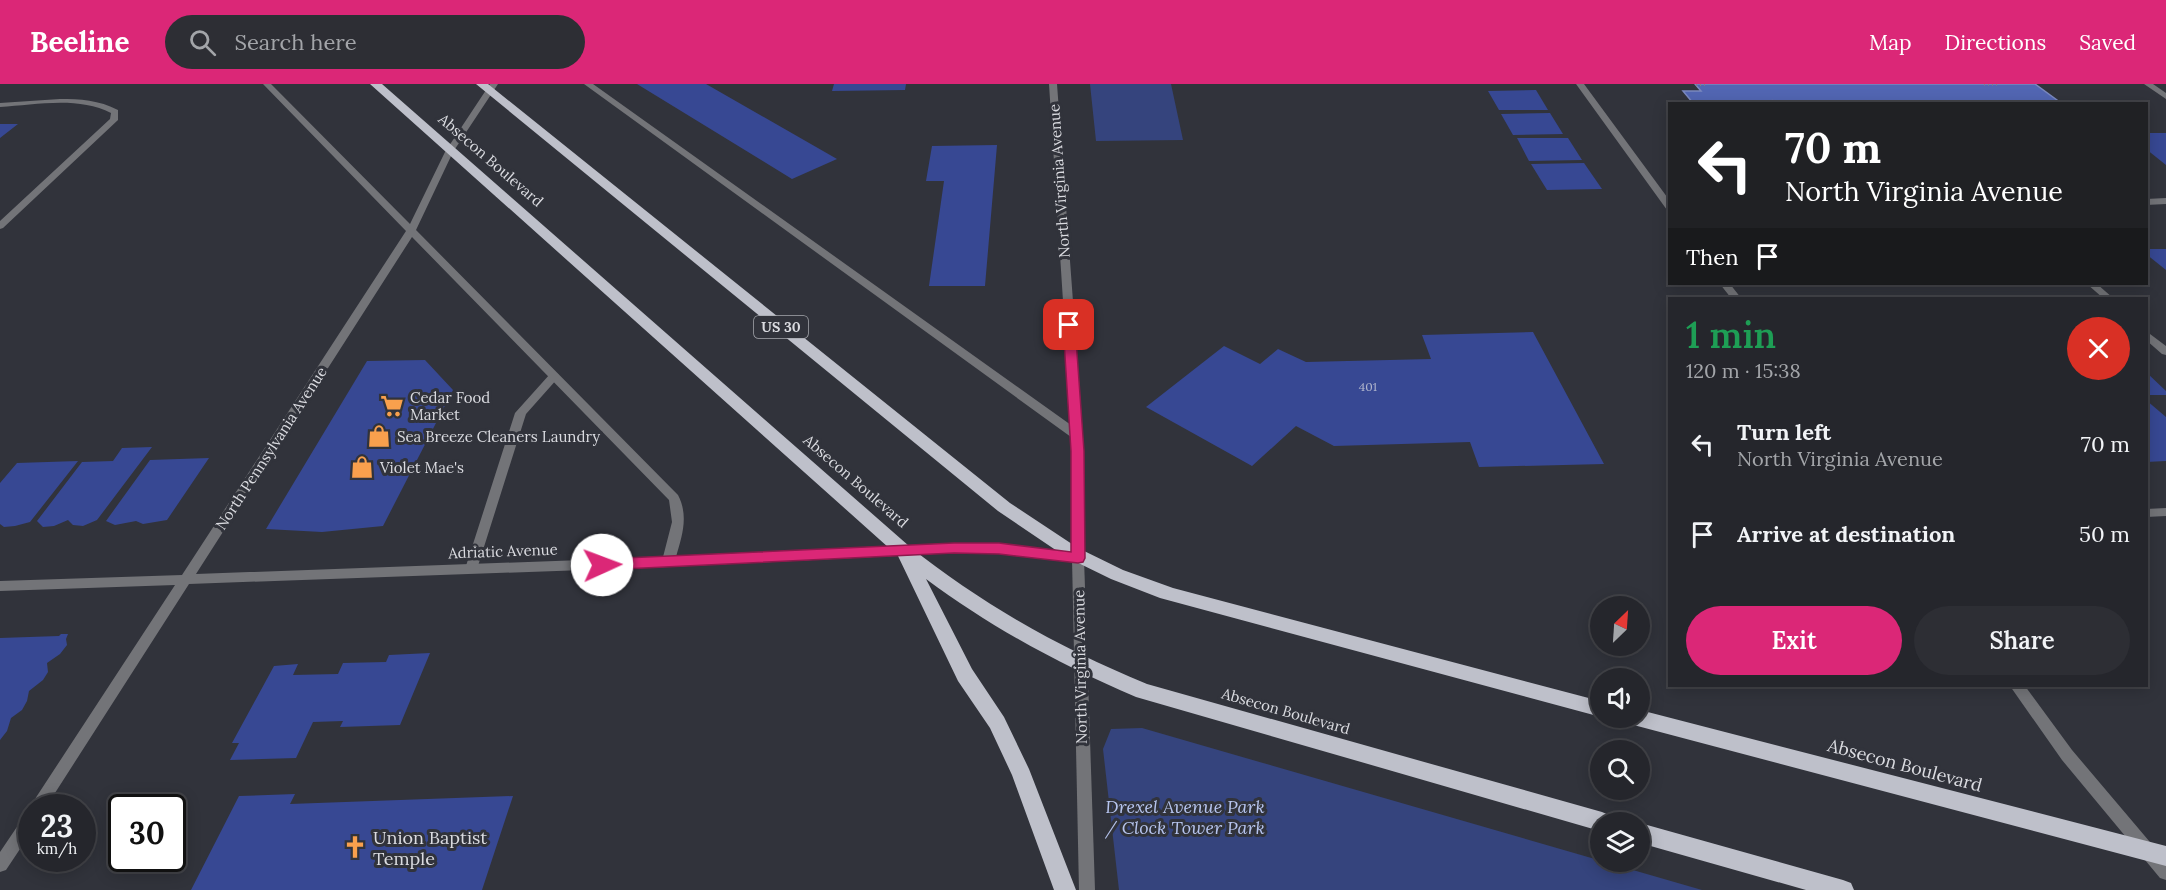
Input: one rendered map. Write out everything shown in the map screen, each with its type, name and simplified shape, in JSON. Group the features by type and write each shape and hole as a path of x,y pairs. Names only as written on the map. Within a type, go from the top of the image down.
{"highway":[{"name":"Absecon Boulevard","path":"375,84 449,152 903,550 944,585 1015,632 1082,666 1143,691 1590,819"},
{"name":"US 30","path":"488,86 988,494 1027,525 1078,558"},
{"path":"903,550 965,675 997,723 1022,775 1065,890"},
{"path":"1078,558 1128,581 1194,602 1590,705"},
{"name":"Absecon Boulevard","path":"1650,721 2156,854"},
{"path":"1650,835 1843,890"}],"street":[{"path":"267,84 674,498 680,507 680,517 668,562"},
{"path":"588,84 1076,435"},
{"name":"North Virginia Avenue","path":"1053,84 1076,435 1082,666 1081,739 1088,890"},
{"path":"1580,84 1668,205"},
{"path":"2148,84 2166,97"},
{"name":"North Pennsylvania Avenue","path":"46,794 411,231 449,152 488,86"},
{"path":"0,105 89,103 107,106 115,112 114,120 103,131 0,226"},
{"path":"2148,202 2166,201"},
{"path":"1726,285 1735,297"},
{"path":"2093,285 2107,297"},
{"path":"2148,336 2166,352"},
{"path":"471,569 521,413 554,376"},
{"path":"2148,513 2166,512"},
{"name":"Adriatic Avenue","path":"0,586 668,562 903,550 999,548 1078,558"},
{"path":"2018,687 2067,754 2156,854 2166,873"},
{"path":"0,865 18,838"}],"path":[{"path":"1696,85 1708,84"},
{"path":"1984,84 2000,84"},
{"path":"1761,102 1776,101"}],"green space":[{"path":"1090,84 1171,84 1183,140 1096,141"},
{"name":"Drexel Avenue Park / Clock Tower Park","path":"1142,728 1590,858 1590,872 1640,872 1702,890 1119,890 1103,749 1111,729"}],"shaded area":[{"path":"1695,84 2035,84 2060,102 1692,102 1683,91 1701,91"}],"building":[{"path":"637,84 706,84 837,159 792,179"},
{"path":"834,84 906,84 905,90 832,91"},
{"path":"1536,90 1548,110 1499,110 1488,91"},
{"path":"1550,113 1563,134 1513,135 1501,114"},
{"path":"0,124 18,124 0,138"},
{"path":"2148,133 2166,133 2166,165 2148,151"},
{"path":"1517,138 1568,138 1582,160 1529,161"},
{"path":"997,145 985,286 929,286 944,181 926,181 932,146"},
{"path":"1584,163 1602,189 1547,190 1531,164"},
{"path":"2148,249 2166,249 2166,270 2148,256"},
{"path":"1533,332 1604,464 1479,467 1470,442 1334,446 1296,426 1252,466 1146,407 1224,346 1260,364 1278,349 1306,362 1431,359 1422,335"},
{"path":"425,360 453,390 383,526 322,532 266,529 367,361"},
{"path":"2148,374 2166,391 2166,395 2148,395"},
{"path":"2148,402 2166,417 2166,461 2148,462"},
{"path":"152,447 97,520 83,526 73,525 68,520 54,526 43,527 37,521 82,462 113,461 122,448"},
{"path":"209,458 167,520 143,524 136,521 115,525 106,521 150,460"},
{"path":"78,461 30,522 4,527 0,524 0,483 17,463"},
{"path":"68,634 67,645 60,654 47,663 48,672 43,680 29,691 22,710 11,718 7,731 0,740 0,638 59,636"},
{"path":"430,653 400,725 340,727 343,721 313,722 296,758 230,760 239,743 232,743 274,666 298,664 293,675 338,674 343,663 386,662 389,655"},
{"name":"Union Baptist Temple","path":"295,794 290,804 513,796 482,890 191,890 239,796"}],"place":[{"name":"Cedar Food Market","path":"392,406"},
{"name":"Sea Breeze Cleaners Laundry","path":"379,436"},
{"name":"Violet Mae's","path":"362,467"},
{"name":"Union Baptist Temple","path":"355,847"}],"route":[{"path":"602,565 954,548 999,548 1078,558 1077,451 1069,325"}]}
